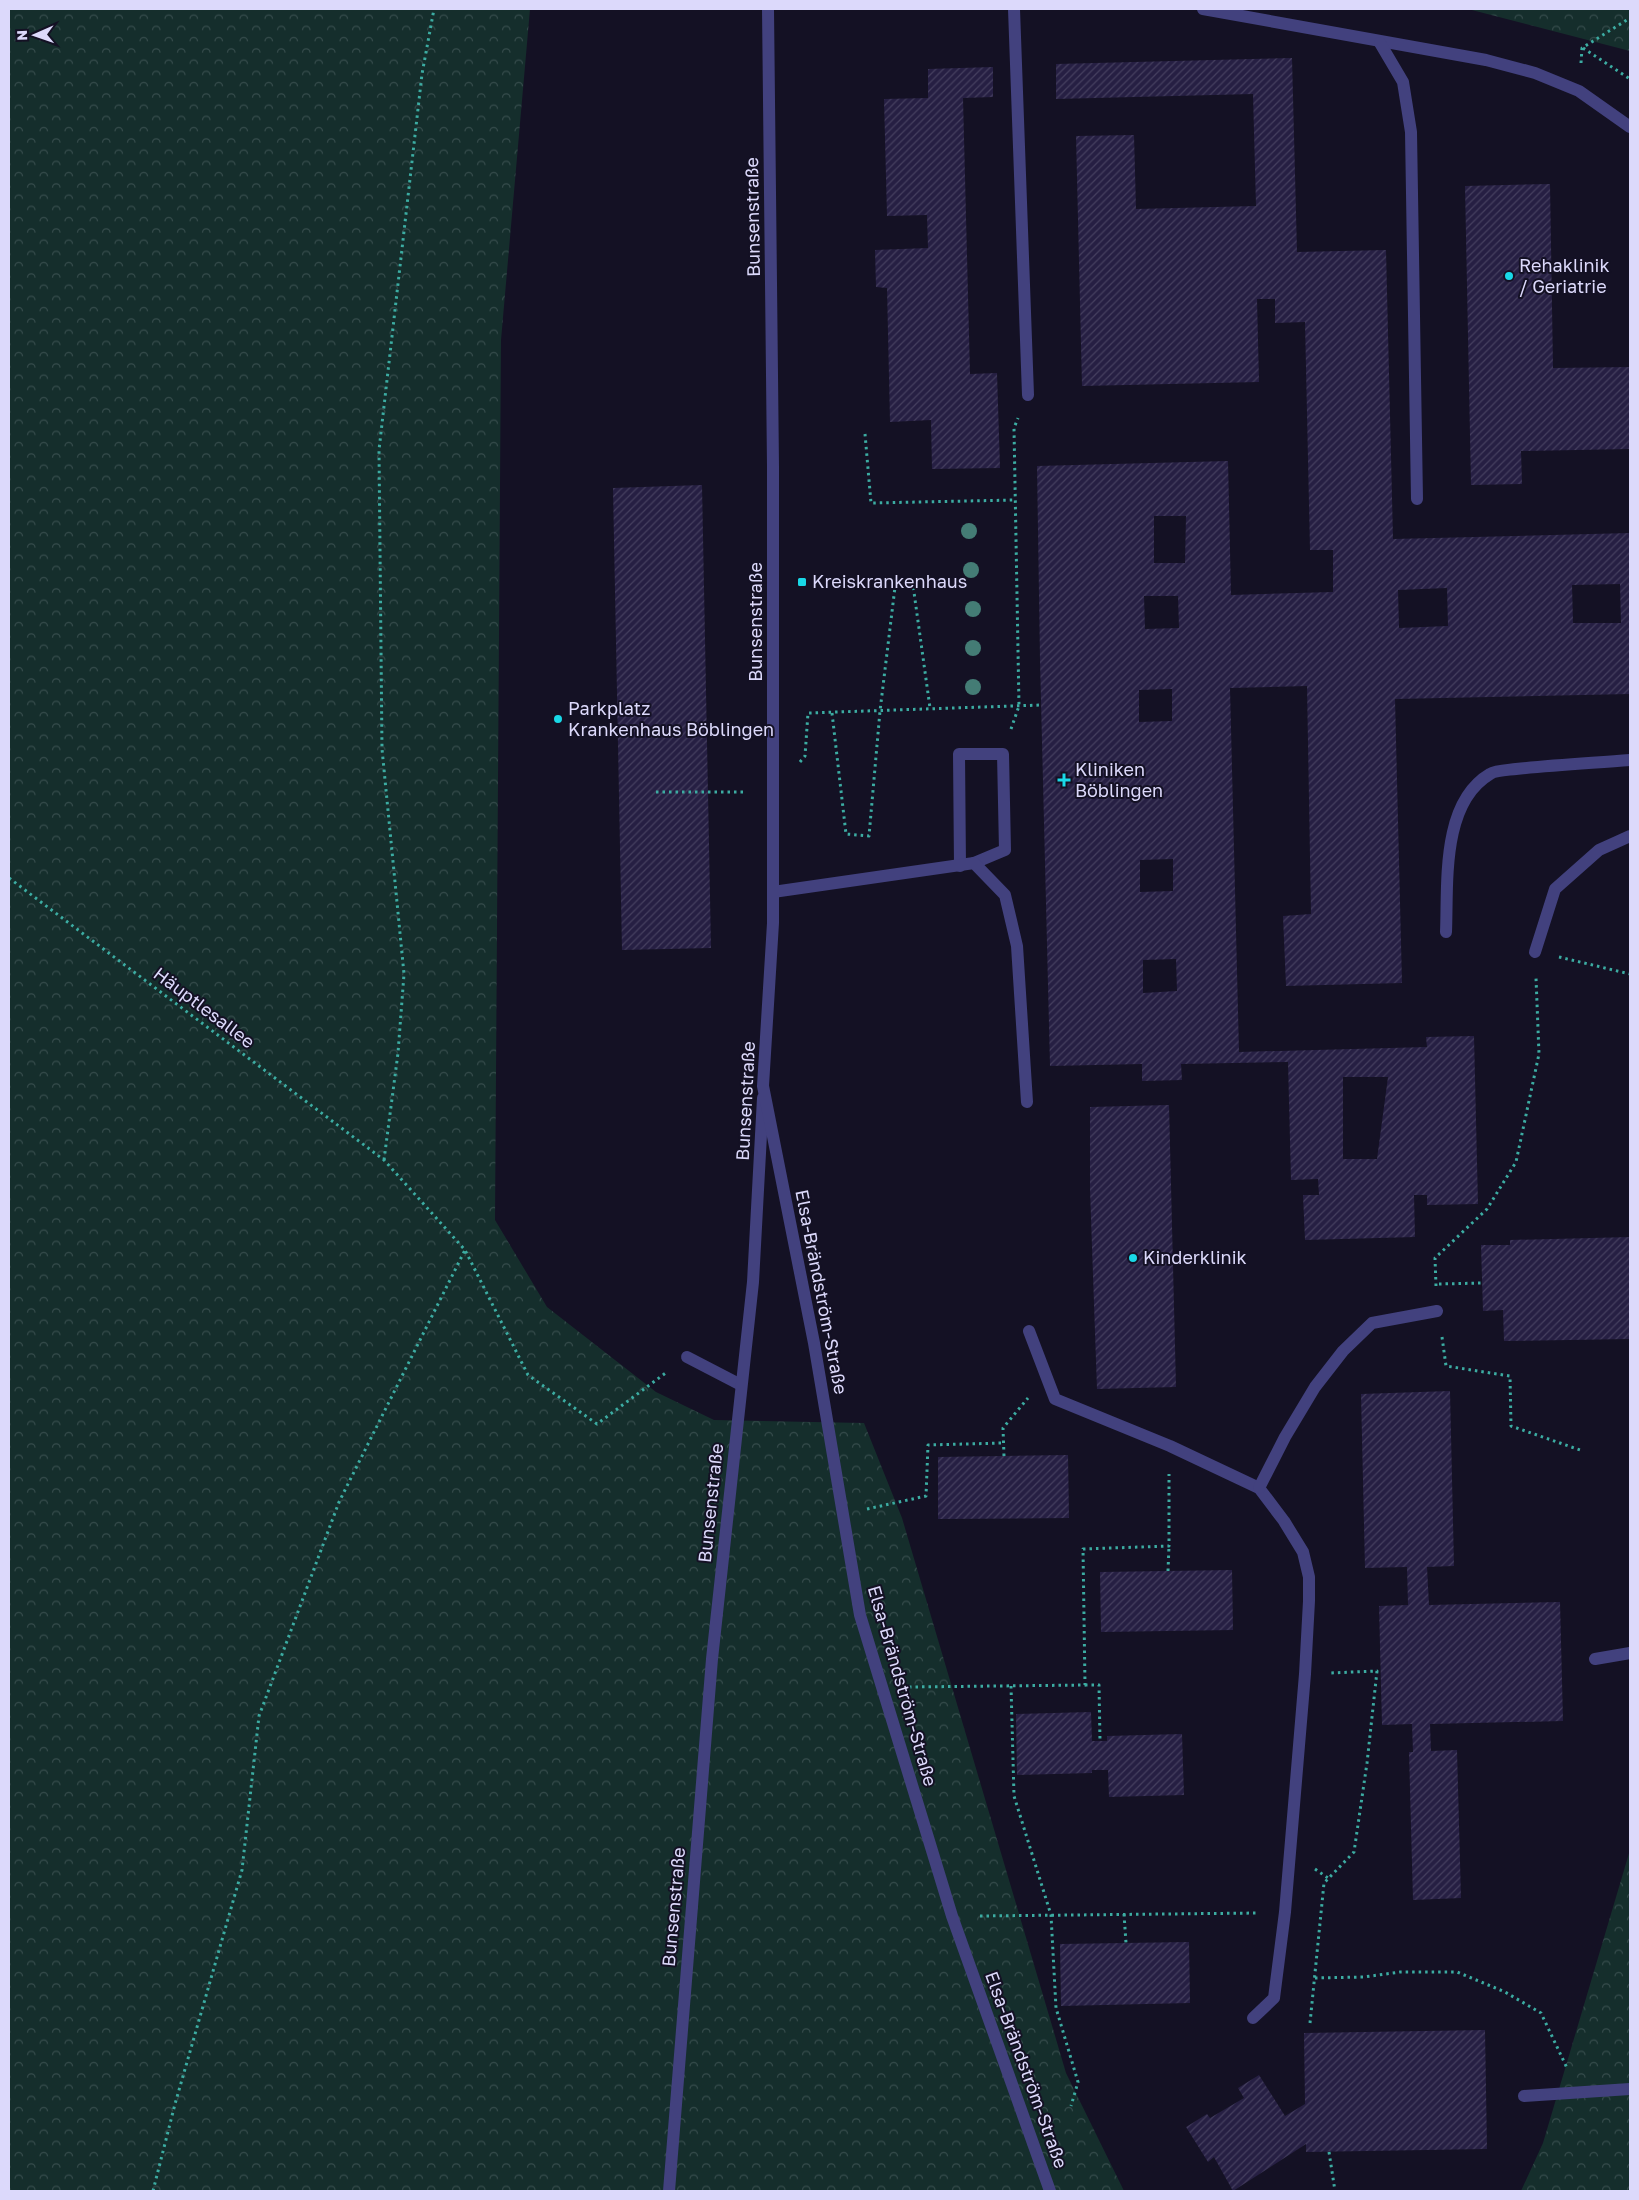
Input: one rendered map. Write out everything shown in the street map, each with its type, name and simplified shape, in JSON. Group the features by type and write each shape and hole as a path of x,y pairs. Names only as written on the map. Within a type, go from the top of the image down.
{"street":[{"name":"Bunsenstraße","path":"669,2191 712,1659 753,1282 763,1086 773,947 773,466 768,9"},
{"path":"1014,9 1028,395"},
{"path":"1203,9 1380,43 1486,60 1535,73 1580,91 1630,127"},
{"path":"1380,43 1404,82 1412,132 1417,499"},
{"path":"773,892 960,866 974,863 1005,850 1003,754 959,754 960,866"},
{"path":"1446,932 1450,850 1456,818 1469,792 1491,772 1553,765 1630,760"},
{"path":"1535,952 1555,889 1598,850 1630,836"},
{"path":"974,863 1005,895 1017,946 1027,1102"},
{"name":"Elsa-Brändström-Straße","path":"763,1086 812,1334 860,1614 952,1916 1050,2191"},
{"path":"1260,1488 1285,1437 1315,1387 1343,1351 1372,1323 1437,1311"},
{"path":"1029,1331 1055,1399 1170,1446 1260,1488 1284,1520 1303,1552 1309,1577 1305,1674 1285,1912 1274,1998 1253,2018"},
{"path":"687,1356 741,1385"},
{"path":"1595,1658 1630,1654"},
{"path":"1524,2096 1630,2088"}],"path":[{"path":"384,1160 398,1053 404,974 382,749 379,450 422,74 434,9"},
{"path":"1582,48 1630,18"},
{"path":"1582,48 1630,80"},
{"path":"1580,91 1582,48"},
{"path":"1003,754 1019,706 1014,428 1028,395"},
{"path":"865,434 871,503 1015,500"},
{"path":"832,713 846,834 869,836 880,710 895,587 913,585 930,708"},
{"path":"656,792 773,791 805,756 808,713 930,708 969,709 1042,705"},
{"name":"Häuptlesallee","path":"9,878 384,1160 465,1250 528,1375 598,1424 687,1356"},
{"path":"1583,1452 1512,1426 1510,1376 1446,1366 1437,1311 1435,1258 1487,1209 1516,1162 1539,1054 1535,952 1630,974"},
{"path":"153,2191 175,2104 242,1870 260,1716 339,1502 465,1250"},
{"path":"1436,1284 1482,1283"},
{"path":"1004,1456 1003,1428 1032,1394"},
{"path":"842,1514 926,1496 928,1445 1003,1443"},
{"path":"1168,1571 1169,1487"},
{"path":"1085,1685 1083,1548 1169,1546"},
{"path":"1305,1674 1377,1671 1368,1763 1354,1852 1324,1883 1310,2023"},
{"path":"931,1687 1099,1685 1100,1741"},
{"path":"1011,1686 1014,1796 1051,1915 1056,2008 1078,2082 1071,2106"},
{"path":"952,1916 1285,1912"},
{"path":"1124,1914 1126,1943"},
{"path":"1315,1978 1364,1977 1400,1972 1457,1972 1505,1992 1541,2014 1579,2091"},
{"path":"1329,2152 1335,2191"}],"green space":[{"path":"9,9 530,9 501,340 495,1220 547,1307 656,1392 714,1420 864,1423 902,1518 1066,2073 1124,2191 9,2191"},
{"path":"1468,9 1630,9 1630,51"},
{"path":"1630,1850 1630,2191 1521,2191 1543,2143"}],"building":[{"path":"1292,58 1297,252 1386,250 1393,539 1630,533 1630,694 1395,699 1402,983 1286,986 1283,916 1311,914 1307,686 1230,688 1239,1052 1427,1047 1426,1037 1474,1036 1478,1204 1427,1205 1427,1195 1414,1195 1415,1237 1305,1240 1303,1195 1319,1195 1318,1179 1291,1180 1288,1062 1181,1064 1182,1080 1142,1081 1142,1064 1050,1066 1037,466 1228,461 1231,595 1333,592 1333,550 1310,550 1305,322 1275,323 1275,299 1257,299 1259,382 1082,386 1076,136 1134,135 1136,209 1256,206 1253,94 1056,99 1056,64","holes":["1154,516 1186,516 1185,563 1154,563","1620,584 1621,623 1573,623 1572,585","1447,588 1448,626 1399,628 1398,590","1144,596 1178,596 1179,628 1145,629","1172,689 1172,721 1139,722 1139,690","1173,859 1173,891 1140,892 1140,860","1176,959 1177,991 1143,993 1143,960","1343,1077 1388,1077 1377,1159 1343,1159"]},
{"path":"993,67 993,97 963,98 970,374 997,373 1000,468 932,469 931,420 890,422 887,288 876,287 875,250 928,248 927,215 887,216 884,99 928,98 928,69"},
{"name":"Rehaklinik / Geriatrie","path":"1550,184 1553,368 1630,367 1630,449 1521,451 1522,484 1471,485 1465,186"},
{"path":"702,485 711,948 622,950 613,488"},
{"name":"Kinderklinik","path":"1169,1105 1176,1387 1097,1389 1090,1189 1090,1107"},
{"path":"1630,1237 1630,1339 1504,1341 1503,1310 1483,1311 1481,1245 1510,1245 1510,1240"},
{"path":"1450,1391 1454,1566 1427,1567 1429,1605 1560,1602 1563,1721 1430,1724 1431,1751 1457,1750 1461,1898 1413,1900 1409,1752 1413,1752 1412,1724 1382,1725 1379,1606 1408,1605 1407,1567 1365,1568 1361,1394"},
{"path":"1068,1455 1069,1518 938,1519 938,1457"},
{"path":"1232,1570 1233,1630 1101,1632 1100,1572"},
{"path":"1091,1712 1092,1741 1107,1741 1107,1736 1182,1734 1184,1795 1109,1797 1108,1770 1092,1770 1092,1773 1017,1775 1016,1714"},
{"path":"1189,1942 1190,2003 1061,2006 1060,1944"},
{"path":"1485,2030 1487,2149 1306,2152 1306,2144 1233,2191 1214,2157 1208,2162 1186,2127 1207,2114 1210,2118 1244,2098 1238,2088 1259,2075 1285,2116 1305,2104 1304,2033"}],"place":[{"name":"Rehaklinik / Geriatrie","path":"1509,276"},
{"name":"Kreiskrankenhaus","path":"802,582"},
{"name":"Parkplatz Krankenhaus Böblingen","path":"558,719"},
{"name":"Kliniken Böblingen","path":"1064,780"},
{"name":"Kinderklinik","path":"1133,1258"}]}
